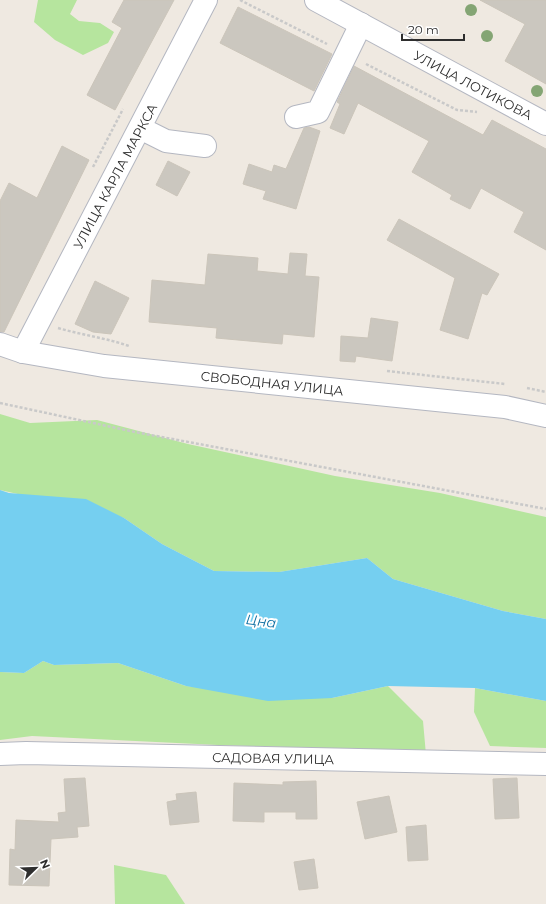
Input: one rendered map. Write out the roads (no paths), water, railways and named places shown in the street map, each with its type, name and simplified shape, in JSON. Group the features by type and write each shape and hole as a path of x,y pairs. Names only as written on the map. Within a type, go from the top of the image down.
{"street":[{"name":"УЛИЦА КАРЛА МАРКСА","path":"23,352 206,0"},
{"name":"УЛИЦА ЛОТИКОВА","path":"329,3 361,24 546,124"},
{"path":"296,117 318,112 361,24"},
{"path":"140,128 166,142 205,146"},
{"name":"СВОБОДНАЯ УЛИЦА","path":"0,344 23,352 104,366 506,407 546,416"},
{"name":"САДОВАЯ УЛИЦА","path":"0,754 26,753 546,764"}],"water":[{"name":"Цна","path":"0,490 9,493 86,499 124,518 162,544 214,571 279,572 367,558 393,579 503,611 546,619 546,701 475,688 388,686 332,698 268,701 186,686 118,663 54,665 43,661 24,673 0,672"}]}
